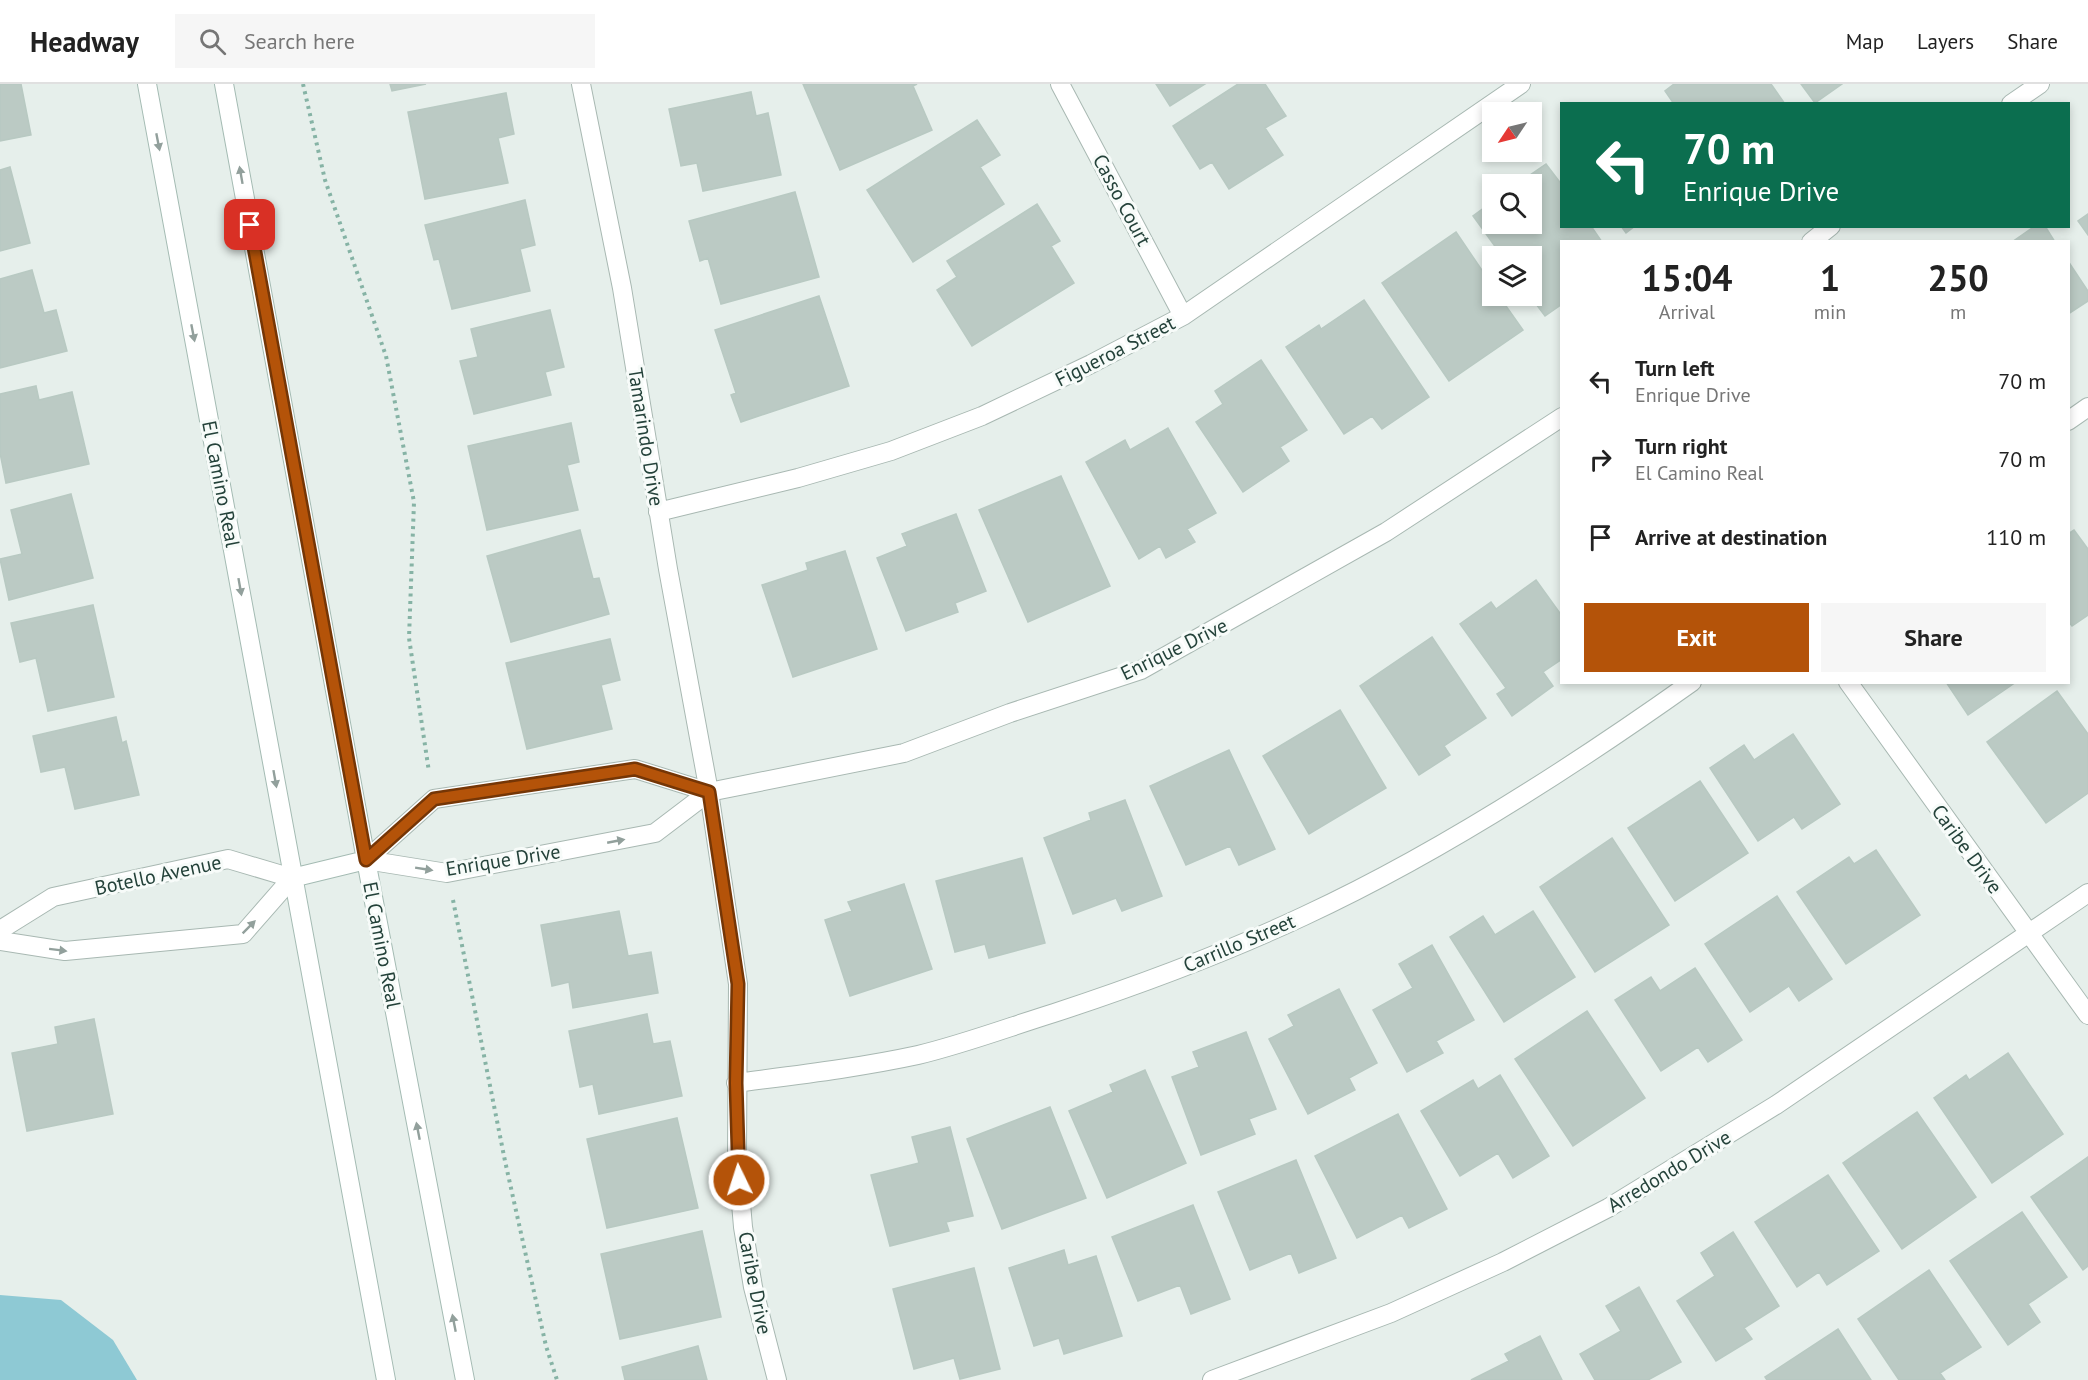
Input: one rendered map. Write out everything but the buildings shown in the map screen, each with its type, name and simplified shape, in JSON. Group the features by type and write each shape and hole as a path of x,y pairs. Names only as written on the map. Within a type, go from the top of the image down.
{"street":[{"name":"El Camino Real","path":"147,84 386,1380"},
{"name":"El Camino Real","path":"224,84 366,860 465,1380"},
{"name":"Tamarindo Drive","path":"581,84 622,288 658,512 709,792"},
{"name":"Casso Court","path":"1059,84 1183,316"},
{"name":"Figueroa Street","path":"658,512 798,478 891,451 982,416 1183,316 1521,84"},
{"path":"2014,102 2040,84"},
{"path":"1813,240 1828,228"},
{"path":"2070,420 2088,407"},
{"name":"Enrique Drive","path":"366,860 447,873 655,833 709,792 904,753 1010,713 1140,670 1386,532 1560,418"},
{"name":"Carrillo Street","path":"736,1083 852,1068 920,1054 1127,989 1215,954 1306,915 1485,818 1577,761 1689,684"},
{"name":"Caribe Drive","path":"1849,684 2088,1015"},
{"name":"Enrique Drive","path":"434,799 635,769 709,792"},
{"name":"Caribe Drive","path":"709,792 738,984 737,1156 743,1227 753,1287 777,1380"},
{"path":"0,941 65,951 243,934 292,878 366,860 434,799"},
{"name":"Botello Avenue","path":"0,930 53,897 228,859 292,878"},
{"name":"Arredondo Drive","path":"1212,1380 1391,1312 1503,1262 1608,1208 1776,1106 2030,935 2088,893"}],"path":[{"path":"303,84 326,180 386,356 414,502 409,638 434,799"},
{"path":"447,873 505,1161 546,1346 557,1380"}],"water":[{"path":"0,1295 61,1300 113,1340 137,1380 0,1380"}],"route":[{"path":"250,225 366,860 434,799 635,769 709,792 738,984 736,1083 739,1180"}]}
